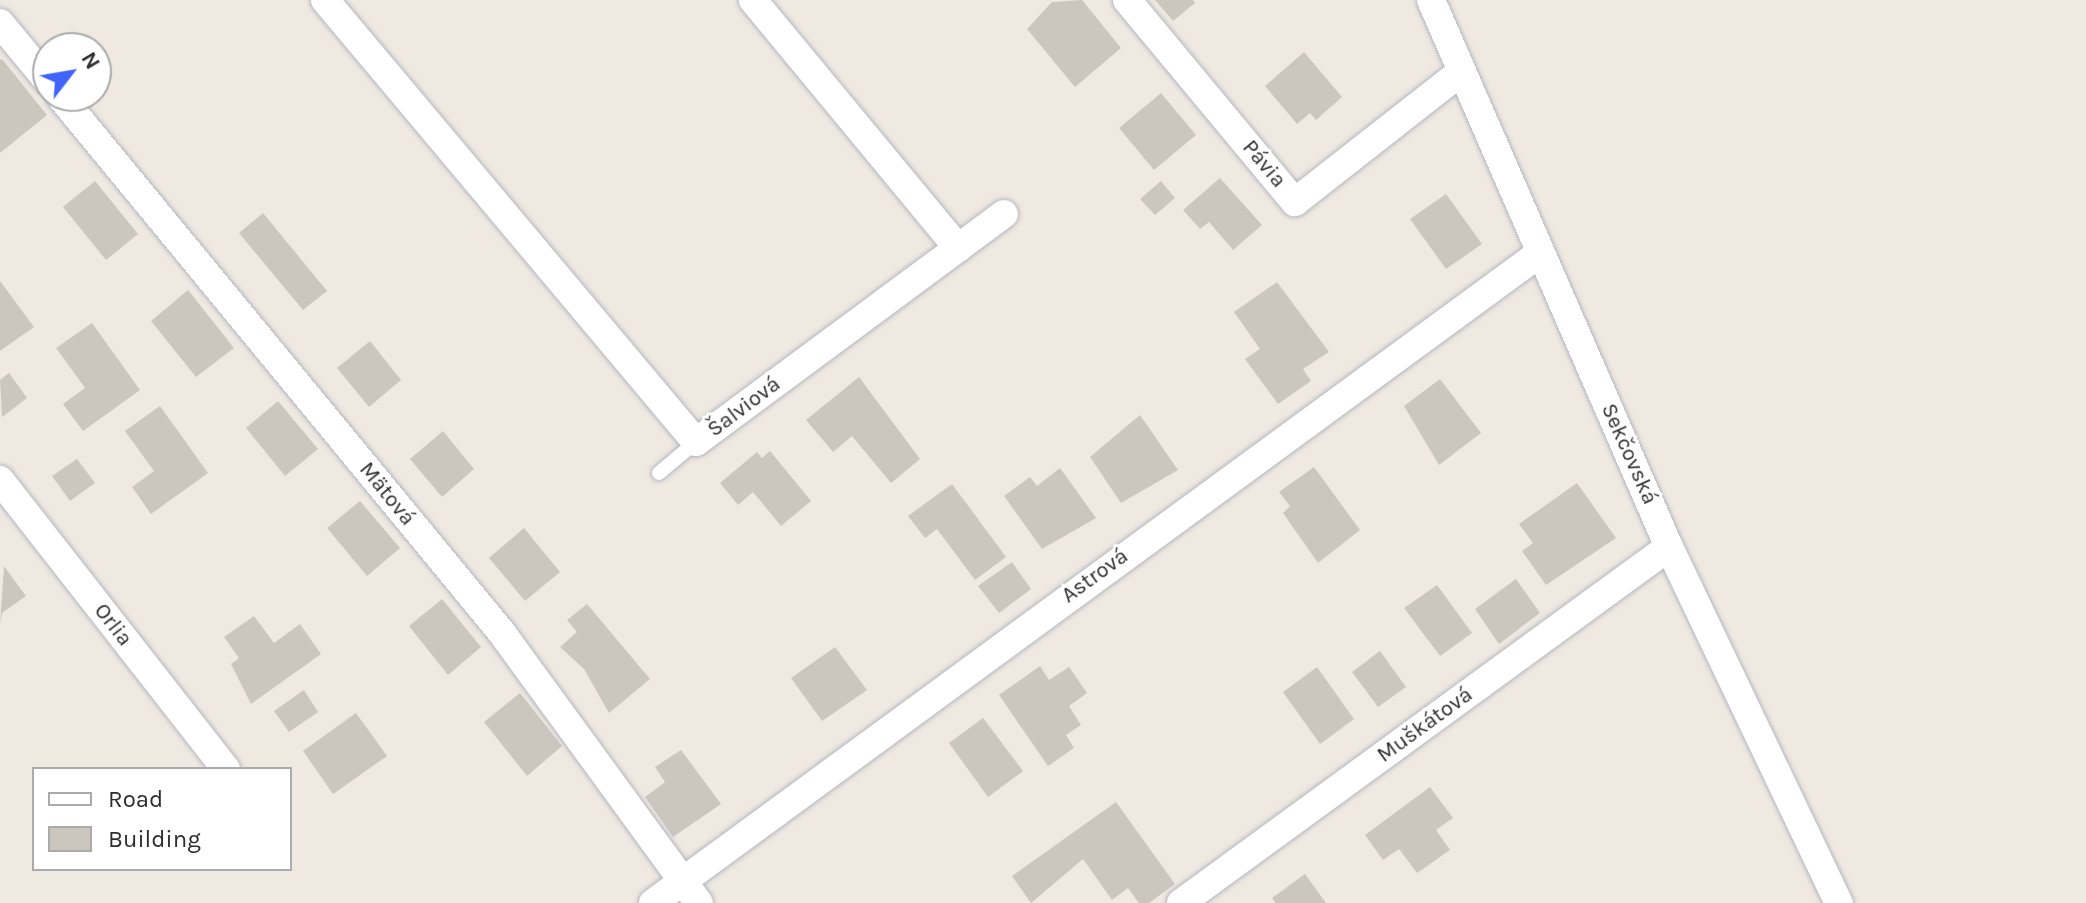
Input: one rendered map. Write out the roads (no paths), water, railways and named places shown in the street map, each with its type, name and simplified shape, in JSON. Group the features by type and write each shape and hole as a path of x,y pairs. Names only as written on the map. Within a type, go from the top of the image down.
{"street":[{"name":"Šalviová","path":"325,0 696,442 1004,214"},
{"path":"753,0 958,248"},
{"name":"Pávia","path":"1127,0 1295,202 1462,71"},
{"name":"Sekčovská","path":"1431,0 1669,547 1839,903"},
{"path":"0,23 32,62"},
{"name":"Mätová","path":"73,112 502,633 691,892"},
{"name":"Astrová","path":"653,903 691,892 1540,253"},
{"name":"Orlia","path":"0,480 224,767"},
{"name":"Muškátová","path":"1181,903 1669,547"}],"lane":[{"path":"659,473 696,442"}]}
